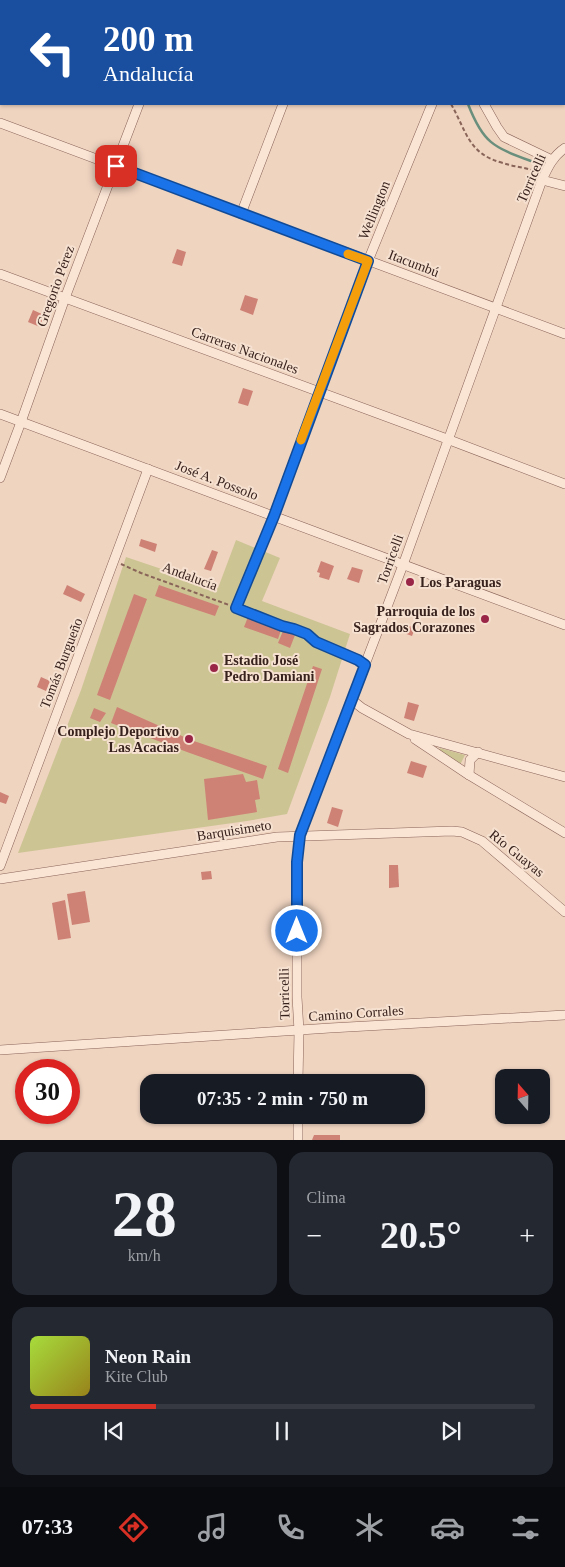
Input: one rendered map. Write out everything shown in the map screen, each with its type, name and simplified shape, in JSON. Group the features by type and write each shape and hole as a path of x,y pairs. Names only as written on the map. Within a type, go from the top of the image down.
{"street":[{"name":"Gregorio Pérez","path":"0,478 64,298 139,105"},
{"path":"241,214 283,105"},
{"name":"Wellington","path":"236,608 274,516 368,261 432,105"},
{"path":"485,105 496,127 504,137 552,160"},
{"name":"Itacumbú","path":"0,123 565,334"},
{"name":"Torricelli","path":"298,1074 297,862 300,835 403,565 542,180 556,154 565,148"},
{"path":"542,180 565,186"},
{"name":"Carreras Nacionales","path":"0,274 565,484"},
{"name":"José A. Possolo","path":"0,414 565,625"},
{"name":"Tomás Burgueño","path":"0,866 148,469"},
{"path":"236,608 307,634 316,642 358,660 365,665"},
{"path":"352,700 362,708 409,734 469,775 565,833"},
{"path":"409,734 565,777"},
{"path":"469,775 470,760 478,752"},
{"name":"Barquisimeto","path":"0,879 277,837 452,831 473,836"},
{"name":"Río Guayas","path":"473,836 492,848 565,912"},
{"name":"Camino Corrales","path":"0,1050 565,1015"},
{"path":"298,1124 298,1140"}],"path":[{"path":"452,105 475,149 484,156 504,164 536,171 542,180"},
{"name":"Andalucía","path":"114,561 236,608"}],"shaded area":[{"name":"Complejo Deportivo Las Acacias","path":"236,540 280,558 262,601 350,634 330,697 287,814 18,853 81,690 126,557 218,588"},
{"path":"440,748 465,755 460,765 439,752"}],"building":[{"path":"177,249 186,252 182,266 172,263"},
{"path":"245,295 258,299 253,315 240,310"},
{"path":"33,310 44,315 40,327 28,322"},
{"path":"243,388 253,391 248,406 238,403"},
{"path":"141,539 157,544 155,552 139,546"},
{"path":"212,550 218,552 211,571 204,569"},
{"path":"321,561 334,566 329,580 319,577 320,573 317,572"},
{"path":"352,567 363,570 359,583 347,579"},
{"path":"67,585 85,594 81,602 63,594"},
{"path":"159,585 219,606 215,616 155,596"},
{"path":"134,594 147,599 110,700 97,695"},
{"path":"248,617 281,630 278,639 244,627"},
{"path":"404,624 415,628 412,636 401,632"},
{"path":"283,631 295,635 290,648 278,643"},
{"path":"313,666 322,669 288,773 278,769"},
{"path":"41,677 50,681 46,691 37,687"},
{"path":"408,702 419,705 414,721 404,718"},
{"path":"117,707 191,740 267,766 263,779 111,723"},
{"path":"94,708 106,713 100,722 90,718"},
{"path":"411,761 427,766 423,778 407,773"},
{"path":"243,774 246,782 257,780 260,799 255,800 257,812 208,820 204,779"},
{"path":"0,792 9,796 6,804 0,802"},
{"path":"332,807 343,810 338,827 327,823"},
{"path":"389,865 398,865 399,887 389,888"},
{"path":"211,871 212,879 202,880 201,872"},
{"path":"85,891 90,922 72,925 67,894"},
{"path":"65,900 71,938 58,940 52,903"},
{"path":"314,1135 340,1135 340,1140 312,1140"}],"waterway":[{"path":"468,105 479,127 491,142 507,152 531,161"}],"slow traffic":[{"path":"301,440 368,261 348,254"}],"place":[{"name":"Los Paraguas","path":"410,582"},
{"name":"Parroquia de los Sagrados Corazones","path":"485,619"},
{"name":"Estadio José Pedro Damiani","path":"214,668"},
{"name":"Complejo Deportivo Las Acacias","path":"189,739"}],"route":[{"path":"116,166 368,261 274,516 236,608 307,634 316,642 358,660 365,665 300,835 297,862 297,931"}]}
